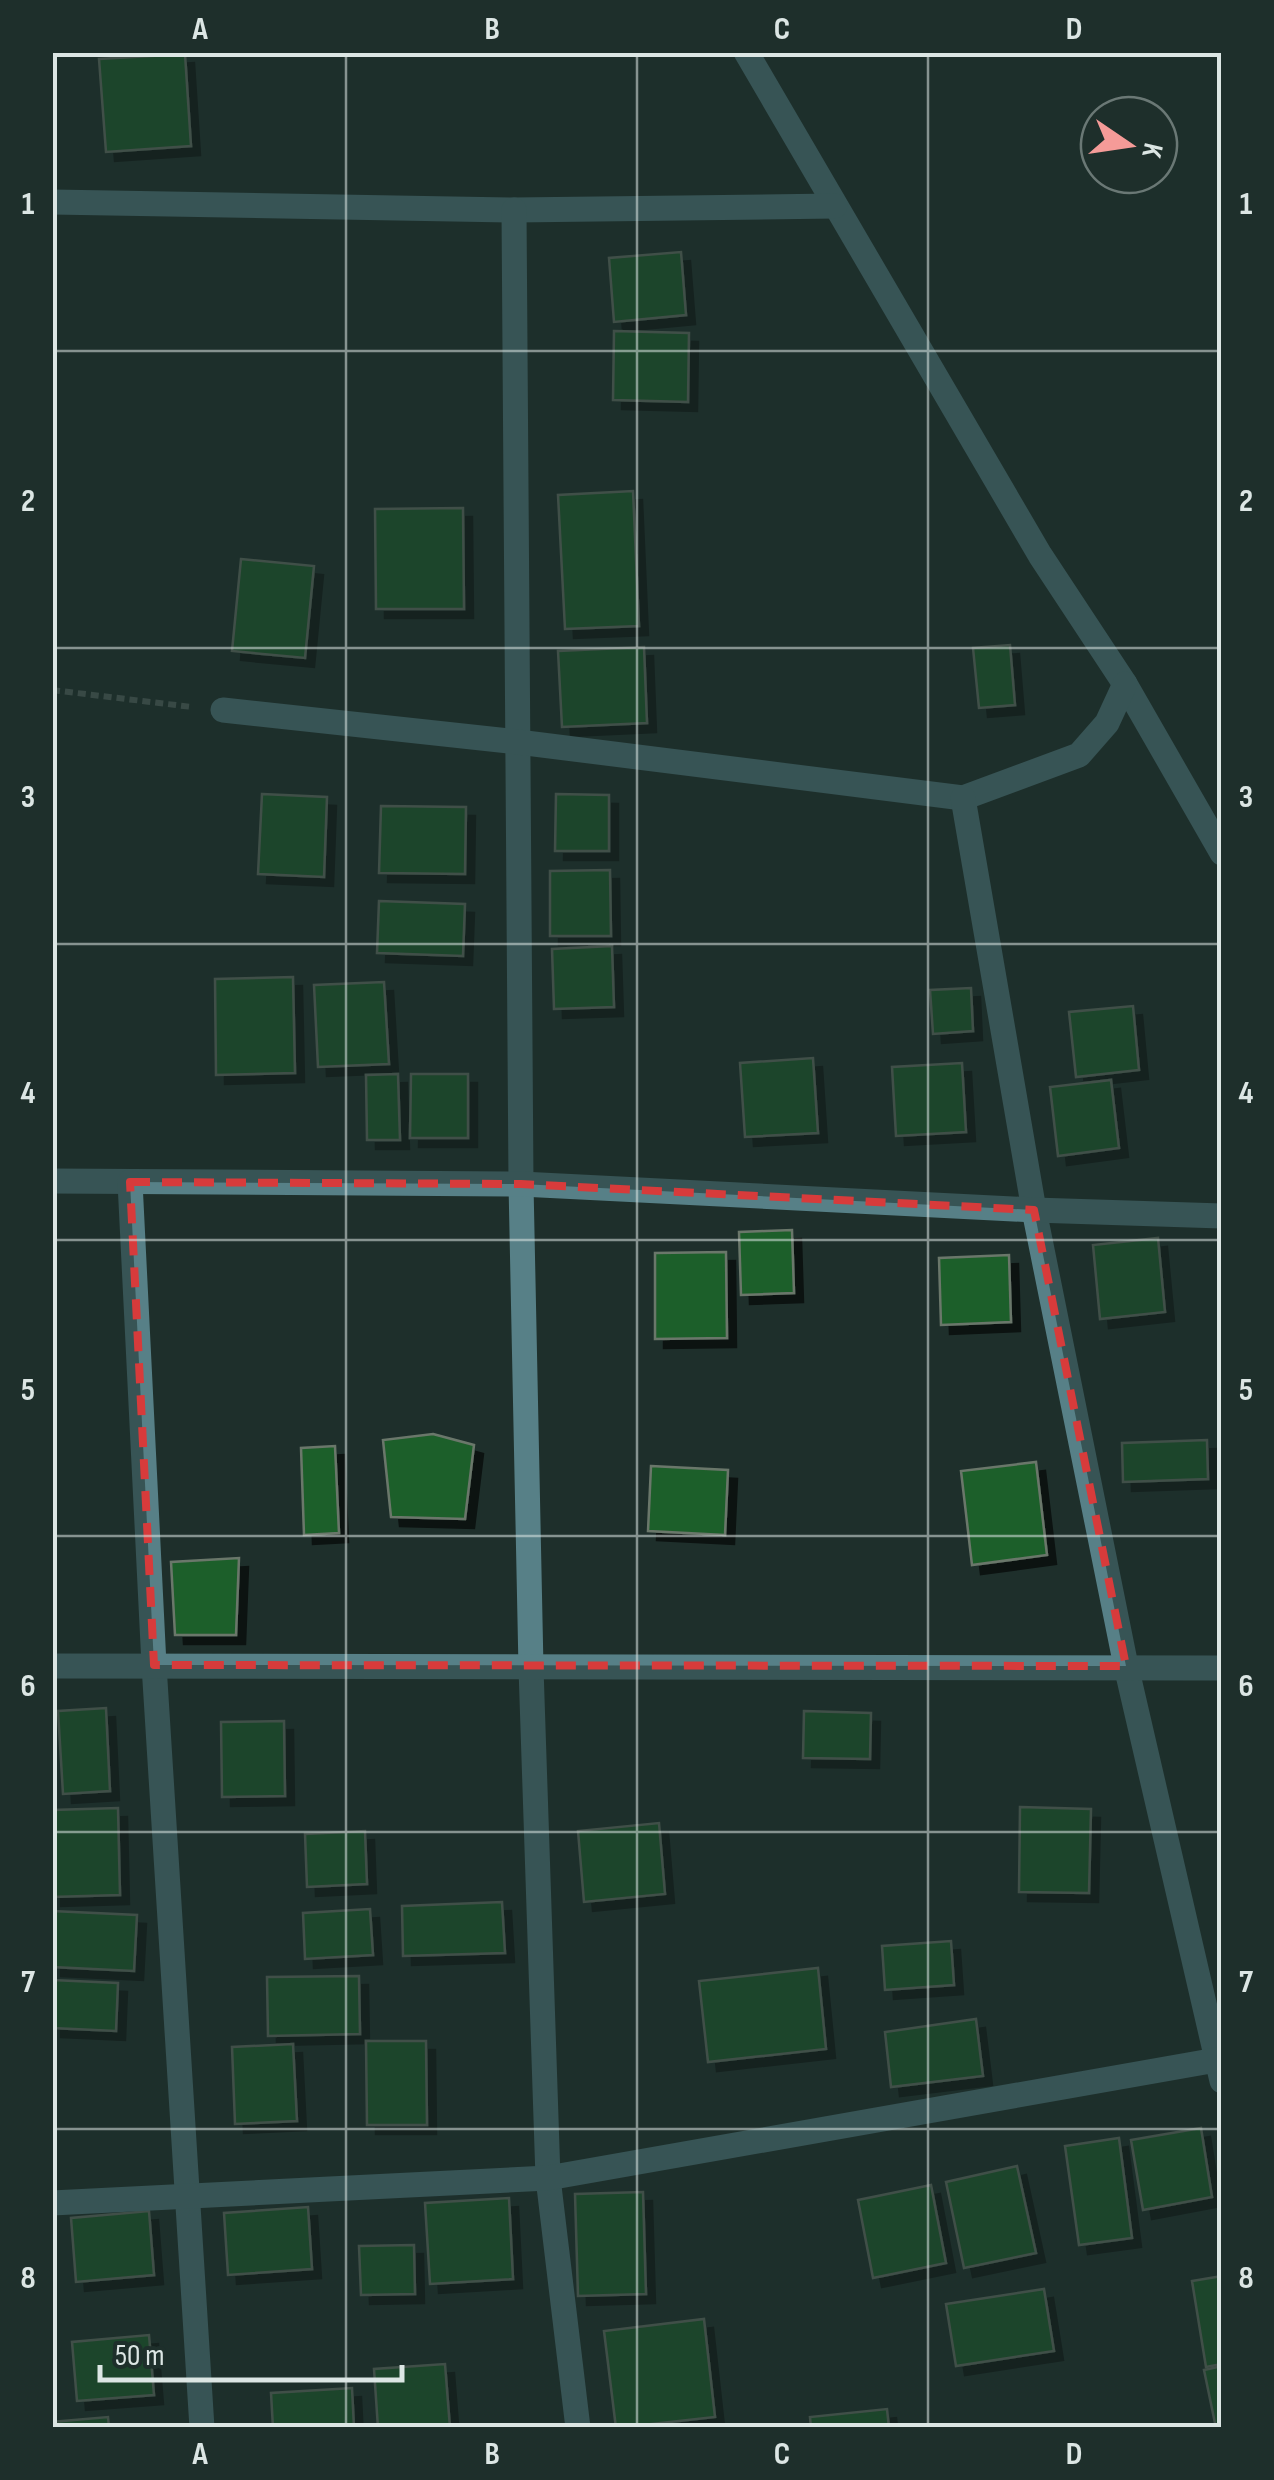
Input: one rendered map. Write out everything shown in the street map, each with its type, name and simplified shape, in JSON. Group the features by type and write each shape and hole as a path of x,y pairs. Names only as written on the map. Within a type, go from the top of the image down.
{"street":[{"path":"746,52 1040,556 1124,684 1222,853"},
{"path":"52,202 514,210 835,206"},
{"path":"514,210 521,1184 531,1668 548,2178 578,2428"},
{"path":"223,710 518,742 963,798 1079,755 1107,723 1124,684"},
{"path":"52,2203 548,2178 1220,2067 1126,1666 1034,1210 963,798"},
{"path":"52,1181 521,1184 1222,1216"},
{"path":"130,1182 154,1665 202,2428"},
{"path":"52,1666 1222,1668"}],"path":[{"path":"52,690 223,710"}],"highlighted area":[{"path":"130,1182 521,1184 1034,1210 1126,1666 154,1665"}],"building":[{"path":"185,54 191,146 106,152 99,59"},
{"path":"681,252 686,315 614,322 609,258"},
{"path":"614,331 689,333 688,402 613,400"},
{"path":"633,491 639,626 565,629 558,495"},
{"path":"463,508 464,609 376,609 375,509"},
{"path":"241,559 314,566 305,658 232,651"},
{"path":"1010,645 1015,705 979,708 973,648"},
{"path":"644,647 647,723 562,727 558,651"},
{"path":"262,794 327,797 324,877 258,874"},
{"path":"556,794 609,795 609,851 555,851"},
{"path":"381,806 466,807 465,874 379,873"},
{"path":"610,870 611,936 550,936 550,871"},
{"path":"379,901 465,904 463,956 377,953"},
{"path":"612,946 614,1007 554,1009 552,949"},
{"path":"293,977 295,1073 216,1075 215,979"},
{"path":"384,982 389,1064 318,1067 314,985"},
{"path":"971,988 973,1031 933,1034 930,990"},
{"path":"1133,1006 1139,1070 1076,1077 1069,1012"},
{"path":"813,1058 818,1133 745,1137 740,1063"},
{"path":"962,1063 966,1132 896,1136 892,1067"},
{"path":"398,1074 400,1140 367,1140 366,1075"},
{"path":"411,1074 468,1074 468,1138 410,1138"},
{"path":"1111,1080 1119,1148 1058,1156 1050,1087"},
{"path":"792,1230 794,1293 741,1295 739,1232"},
{"path":"1158,1238 1165,1312 1100,1319 1093,1245"},
{"path":"726,1252 727,1338 655,1339 655,1253"},
{"path":"1009,1255 1011,1322 941,1325 939,1258"},
{"path":"433,1434 474,1445 465,1519 391,1517 383,1440"},
{"path":"1207,1440 1208,1479 1123,1482 1122,1443"},
{"path":"335,1446 339,1533 304,1535 301,1448"},
{"path":"1036,1462 1047,1555 972,1565 961,1471"},
{"path":"651,1466 728,1470 725,1535 648,1531"},
{"path":"239,1558 236,1635 175,1635 171,1562"},
{"path":"106,1708 110,1791 63,1794 58,1711"},
{"path":"804,1711 871,1713 870,1759 803,1758"},
{"path":"284,1721 285,1796 222,1797 221,1722"},
{"path":"1020,1807 1091,1809 1089,1893 1019,1892"},
{"path":"118,1808 120,1895 52,1897 52,1810"},
{"path":"659,1823 665,1894 584,1902 578,1831"},
{"path":"365,1831 367,1884 307,1887 305,1834"},
{"path":"502,1902 505,1953 403,1956 402,1906"},
{"path":"370,1909 373,1955 305,1959 303,1913"},
{"path":"52,1911 137,1915 134,1971 52,1967"},
{"path":"951,1941 954,1985 885,1990 882,1946"},
{"path":"818,1968 826,2049 708,2062 699,1981"},
{"path":"359,1976 360,2034 268,2036 267,1977"},
{"path":"52,1980 118,1983 116,2031 52,2028"},
{"path":"976,2019 983,2076 891,2087 885,2032"},
{"path":"366,2041 426,2041 427,2125 367,2125"},
{"path":"293,2044 297,2121 235,2124 232,2047"},
{"path":"1201,2128 1212,2197 1143,2210 1131,2140"},
{"path":"1119,2138 1132,2238 1079,2245 1065,2146"},
{"path":"1017,2166 1036,2253 964,2268 946,2182"},
{"path":"931,2185 946,2263 873,2278 858,2200"},
{"path":"643,2192 646,2294 578,2296 575,2194"},
{"path":"509,2198 513,2279 430,2284 425,2203"},
{"path":"308,2207 312,2269 228,2275 224,2213"},
{"path":"149,2211 154,2275 76,2282 71,2218"},
{"path":"414,2245 415,2294 361,2295 359,2246"},
{"path":"1222,2276 1222,2364 1206,2367 1192,2281"},
{"path":"1044,2289 1054,2351 956,2366 946,2304"},
{"path":"704,2319 715,2417 616,2428 604,2331"},
{"path":"149,2335 154,2395 77,2401 72,2342"},
{"path":"445,2364 450,2428 378,2428 374,2369"},
{"path":"1222,2366 1222,2428 1216,2428 1204,2370"},
{"path":"352,2388 354,2428 273,2428 271,2393"},
{"path":"887,2409 889,2428 811,2428 810,2417"},
{"path":"108,2417 109,2428 52,2428 52,2422"}]}
